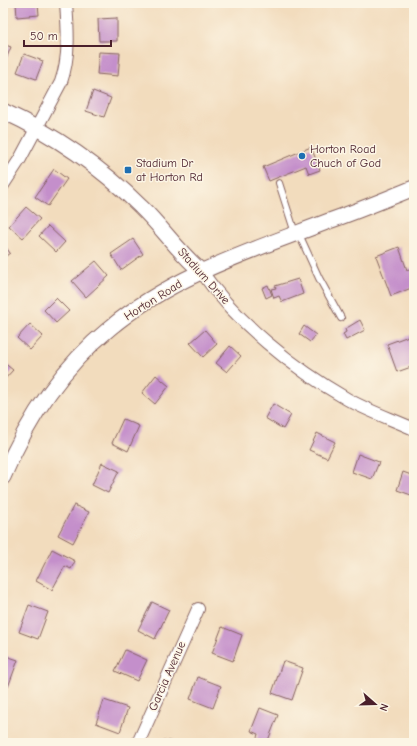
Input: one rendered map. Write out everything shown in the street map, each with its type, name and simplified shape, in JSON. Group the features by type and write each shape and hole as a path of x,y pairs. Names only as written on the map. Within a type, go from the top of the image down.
{"street":[{"path":"3,184 20,159 37,129 56,94 65,72 69,46 66,3"},
{"name":"Stadium Drive","path":"3,111 37,129 83,159 114,182 158,224 188,261 201,272 253,329 294,364 348,399 414,429"},
{"name":"Horton Road","path":"3,477 24,432 39,408 62,377 82,354 109,328 138,307 157,294 201,272 414,188"},
{"name":"Garcia Avenue","path":"138,743 198,610"}],"lane":[{"path":"279,183 297,233 318,278 341,318"}],"building":[{"path":"16,3 38,3 39,15 17,17"},
{"path":"117,18 117,41 99,41 98,19"},
{"path":"3,44 11,47 4,64 3,64"},
{"path":"99,52 120,53 118,76 97,74"},
{"path":"24,54 43,61 36,79 17,72"},
{"path":"93,91 111,98 104,117 86,111"},
{"name":"Horton Road Chuch of God","path":"311,147 320,170 309,174 306,166 269,181 263,167"},
{"path":"54,169 67,179 48,206 35,197"},
{"path":"26,207 40,219 23,238 9,226"},
{"path":"48,226 65,242 56,252 39,236"},
{"path":"133,239 143,254 121,270 111,254"},
{"path":"3,243 10,253 3,258"},
{"path":"399,247 407,270 414,267 414,287 391,296 376,256"},
{"path":"96,261 109,276 86,297 72,281"},
{"path":"298,279 303,294 282,302 279,296 274,298 271,289 276,288 275,286"},
{"path":"268,285 272,295 266,298 262,288"},
{"path":"56,298 69,311 56,323 44,310"},
{"path":"360,320 365,330 346,340 343,334 346,332 345,329"},
{"path":"30,324 43,336 30,350 17,338"},
{"path":"304,326 316,335 310,342 299,334"},
{"path":"205,330 217,344 203,357 190,343"},
{"path":"414,334 414,366 397,372 387,344"},
{"path":"230,346 241,356 227,372 216,363"},
{"path":"3,362 13,370 3,381"},
{"path":"156,375 169,386 155,404 142,393"},
{"path":"273,404 291,415 283,429 265,418"},
{"path":"123,419 139,426 128,451 112,443"},
{"path":"317,433 335,442 327,458 309,450"},
{"path":"358,454 379,462 372,479 352,472"},
{"path":"102,463 119,471 108,493 92,485"},
{"path":"403,472 414,476 414,496 397,490"},
{"path":"74,505 89,512 73,543 58,535"},
{"path":"52,549 75,561 71,569 65,566 52,590 36,581"},
{"path":"152,602 169,610 155,639 138,630"},
{"path":"29,605 48,612 38,639 19,632"},
{"path":"222,627 242,635 233,661 212,653"},
{"path":"125,650 147,660 137,681 115,671"},
{"path":"3,655 18,660 8,687 3,685"},
{"path":"283,661 303,668 292,700 272,693"},
{"path":"198,677 221,686 213,708 190,699"},
{"path":"104,700 128,708 120,732 96,723"},
{"path":"260,708 278,715 267,743 256,741 258,734 251,731"},
{"path":"163,740 174,742 174,743 163,743"}],"place":[{"name":"Horton Road Chuch of God","path":"302,156"},
{"name":"Stadium Dr at Horton Rd","path":"128,170"}]}
